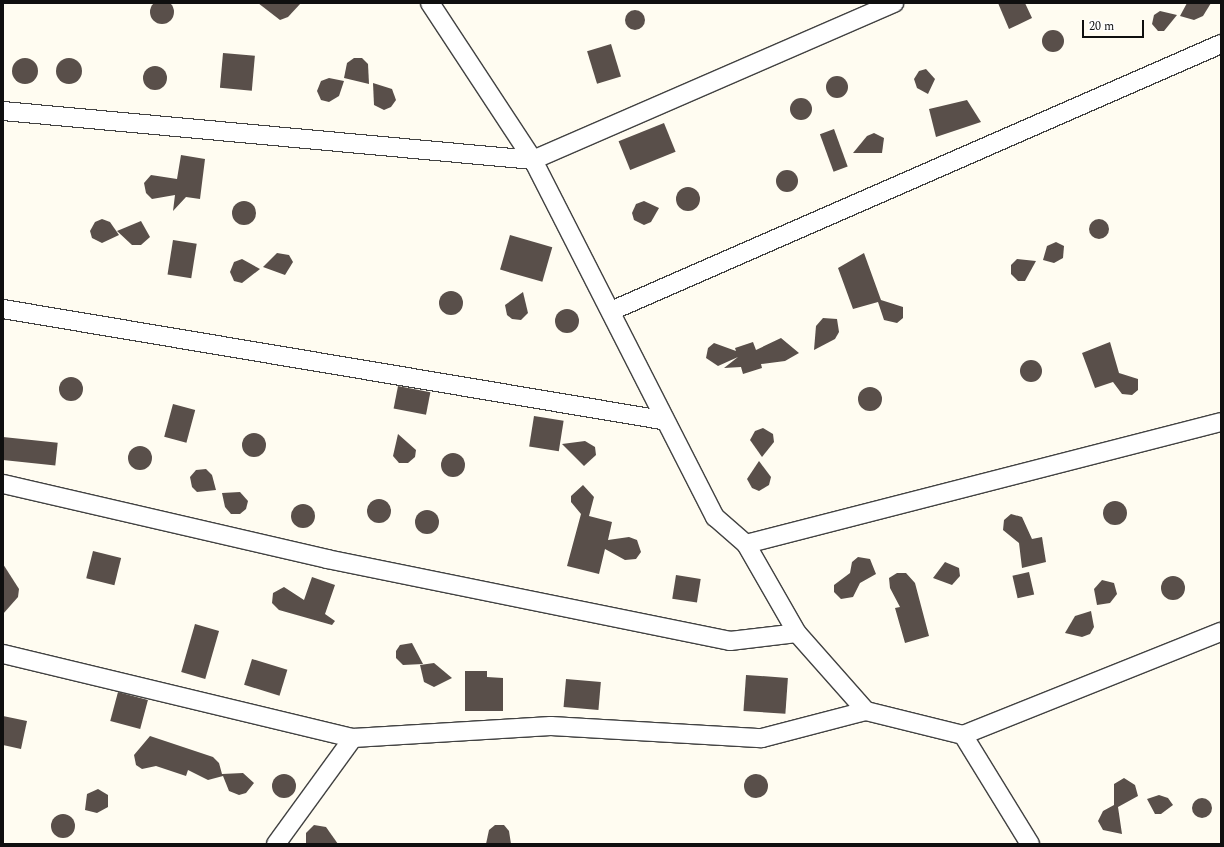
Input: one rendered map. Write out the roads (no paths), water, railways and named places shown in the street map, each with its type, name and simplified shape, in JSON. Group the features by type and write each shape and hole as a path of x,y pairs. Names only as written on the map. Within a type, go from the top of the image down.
{"street":[{"path":"430,3 533,160 611,311 662,420 715,518 746,544 797,634 866,711"},
{"path":"3,110 533,160 894,3"},
{"path":"611,311 1221,44"},
{"path":"3,309 662,420"},
{"path":"746,544 1221,422"},
{"path":"3,484 328,559 730,641 797,634"},
{"path":"3,654 353,738 551,726 762,738 866,711 964,735 1221,632"},
{"path":"964,735 1030,844"},
{"path":"276,844 353,738"}]}
